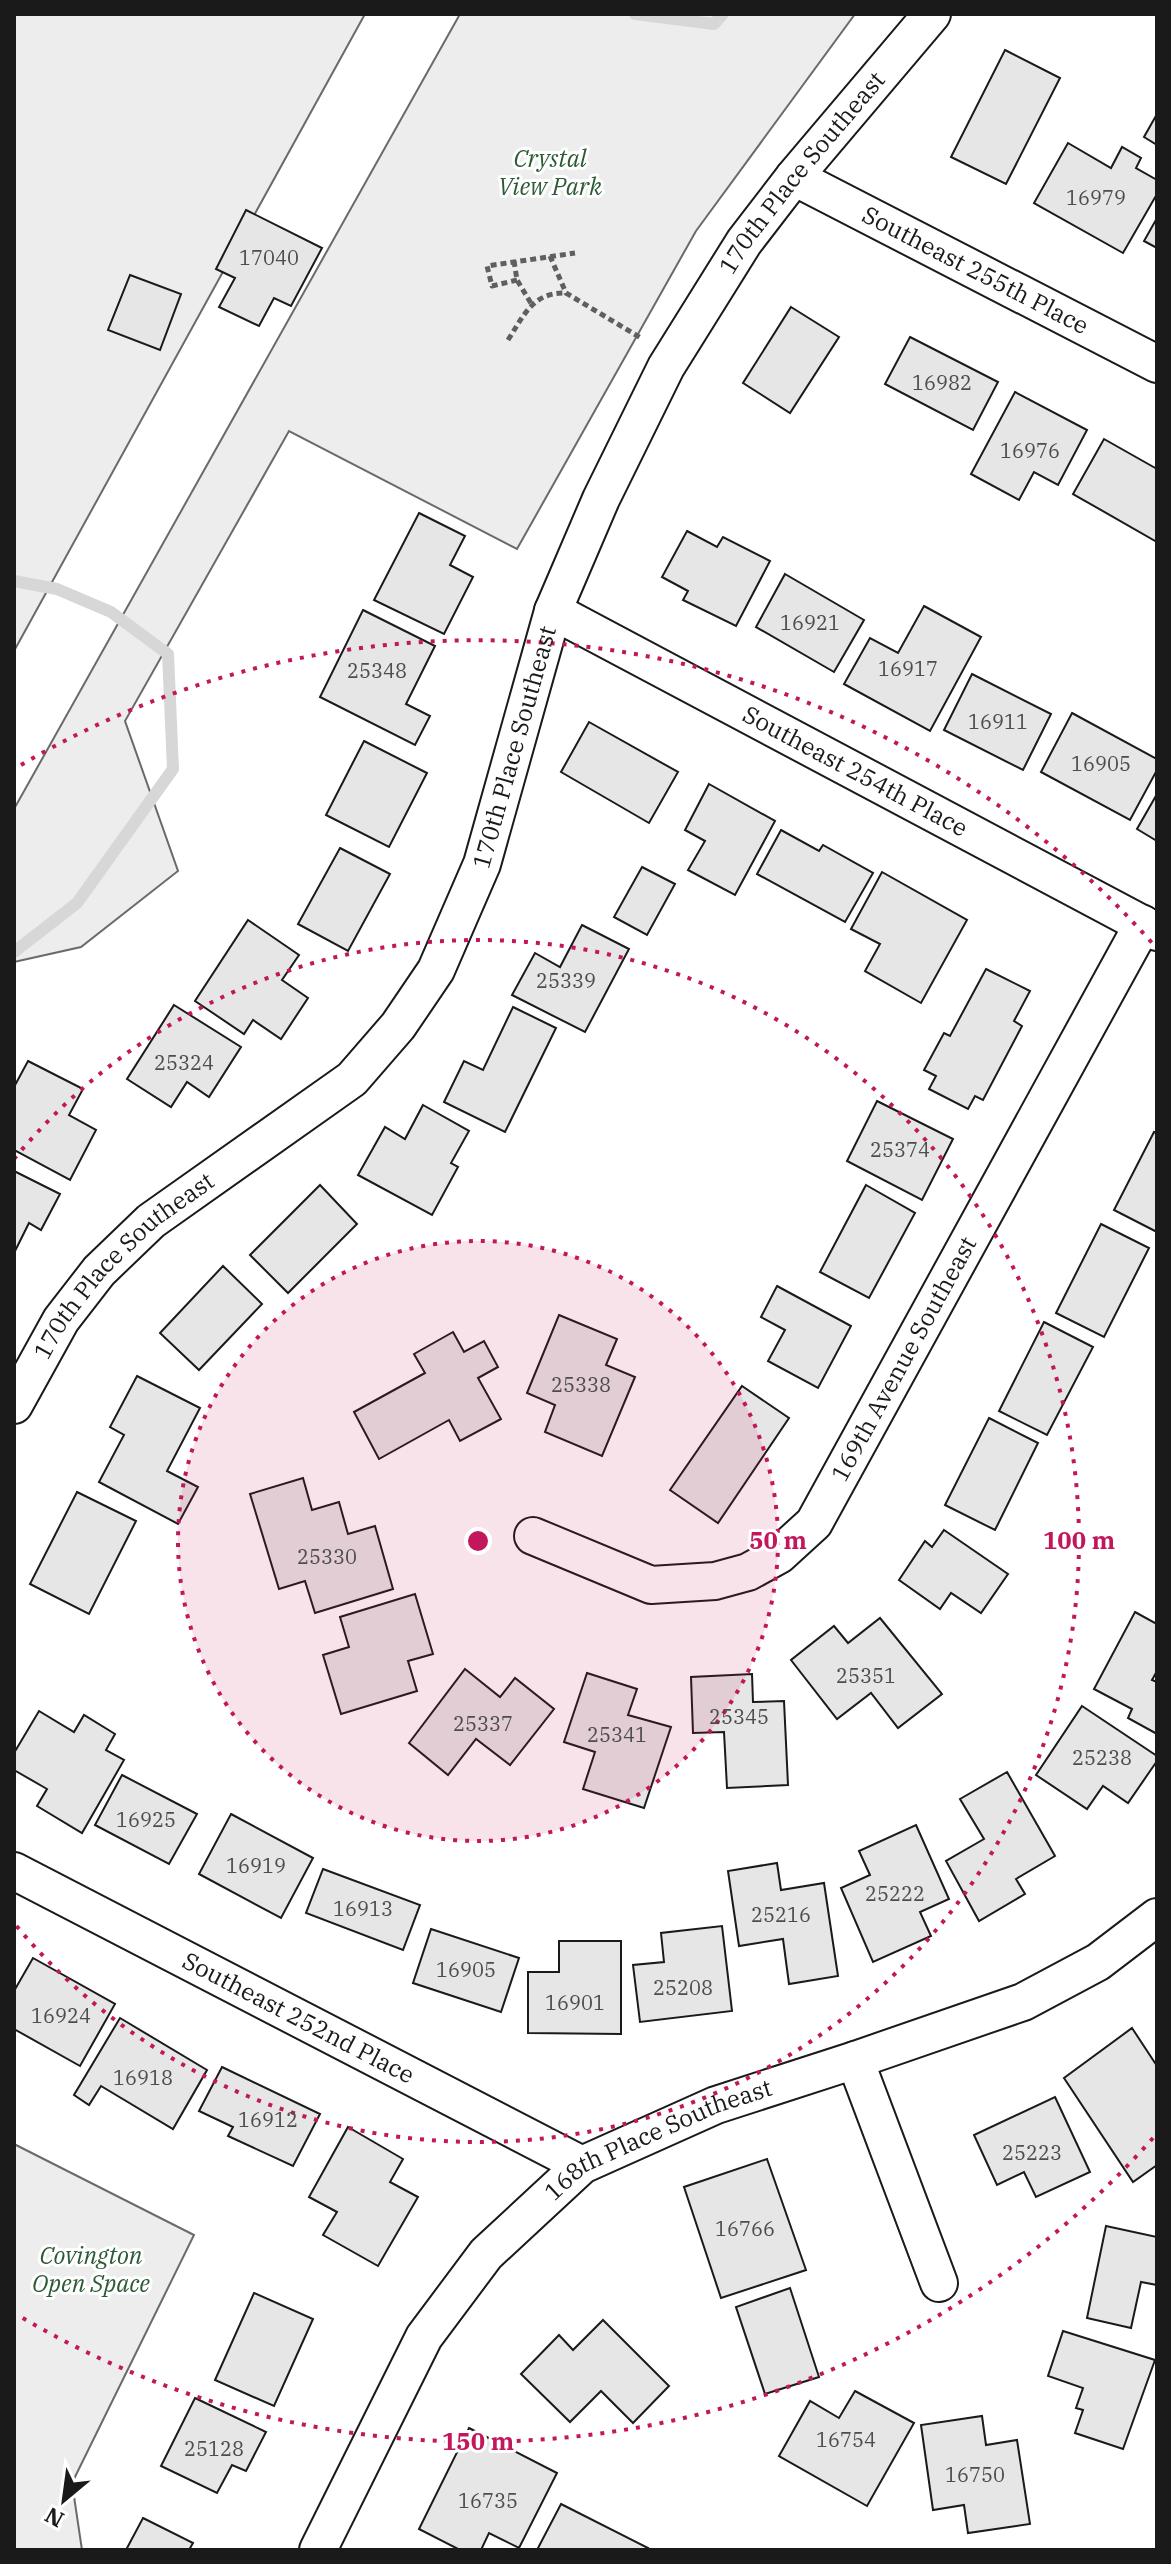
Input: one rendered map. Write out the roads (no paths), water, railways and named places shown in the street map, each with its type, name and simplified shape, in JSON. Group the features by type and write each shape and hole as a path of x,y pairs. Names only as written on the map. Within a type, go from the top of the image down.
{"street":[{"name":"170th Place Southeast","path":"14,1405 61,1320 99,1271 151,1221 352,1079 398,1026 436,970 482,864 553,611 601,499 673,357 744,242 794,177 932,14"},
{"name":"Southeast 255th Place","path":"794,177 1157,364"},
{"name":"Southeast 254th Place","path":"553,611 1150,928"},
{"name":"169th Avenue Southeast","path":"533,1536 651,1585 715,1581 748,1572 779,1555 814,1523 1150,928"},
{"name":"Southeast 252nd Place","path":"14,1871 582,2165"},
{"name":"168th Place Southeast","path":"318,2550 424,2337 486,2254 582,2165 716,2105 1023,2002 1098,1962 1157,1917"},
{"path":"855,2060 939,2283"}],"waterway":[{"path":"635,14 714,24 723,14"},
{"path":"14,581 57,589 111,612 168,654 173,769 77,903 14,952"}],"park label":[{"name":"Crystal View Park","path":"550,173"},
{"name":"Covington Open Space","path":"91,2270"}]}
